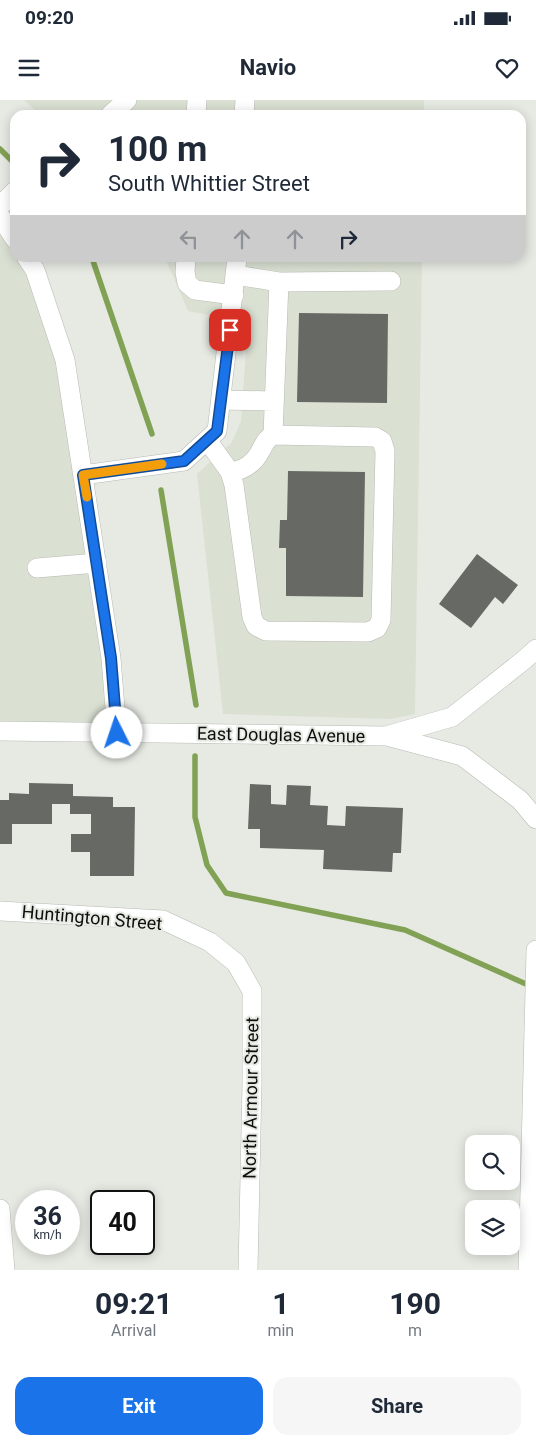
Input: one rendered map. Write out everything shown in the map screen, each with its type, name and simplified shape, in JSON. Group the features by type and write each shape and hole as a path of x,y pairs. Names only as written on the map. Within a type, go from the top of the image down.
{"street":[{"path":"115,110 126,100"},
{"path":"0,216 10,231"},
{"path":"30,262 35,270 66,360 111,658 117,733"},
{"path":"186,262 187,284 195,290 234,295"},
{"path":"83,475 184,461 217,431 237,266 279,282 391,281"},
{"path":"273,435 279,282"},
{"path":"221,400 274,401"},
{"path":"207,440 230,472 234,485 252,617 256,626 266,631 368,632 377,628 381,620 386,450 382,441 375,437 273,435 266,439 254,461 242,470 230,472"},
{"path":"37,568 97,564"},
{"name":"East Douglas Avenue","path":"0,732 386,736 452,717 536,649"},
{"path":"386,736 462,756 520,800 536,819"},
{"name":"Huntington Street","path":"0,911 163,920 210,942"},
{"name":"North Armour Street","path":"210,942 236,963 252,991 248,1270"},
{"path":"528,1270 533,1191 536,950"},
{"path":"0,1209 5,1270"}],"shaded area":[{"path":"24,100 424,100 424,110 35,110"},
{"path":"0,233 10,244 10,262 27,262 35,270 83,475 117,733 0,731"},
{"path":"167,262 422,262 415,714 391,719 223,714 197,474 232,442 241,421 248,323 188,311"}],"building":[{"path":"299,313 388,314 387,403 297,402"},
{"path":"288,471 365,472 363,597 286,596 286,548 279,548 280,520 287,520"},
{"path":"477,554 518,585 503,604 495,597 471,628 439,604"},
{"path":"29,783 73,784 73,796 113,797 113,807 135,807 134,876 90,876 90,852 71,852 71,834 91,834 91,814 70,814 70,804 52,804 52,824 12,824 12,844 0,844 0,800 9,800 9,793 29,794"},
{"path":"250,784 271,785 271,804 286,805 287,785 311,786 310,805 328,806 327,825 345,826 346,806 403,808 401,853 393,853 392,872 323,869 324,850 260,848 260,829 248,829"}],"waterway":[{"path":"0,149 10,159"},
{"path":"93,262 152,434"},
{"path":"161,490 196,705"},
{"path":"195,756 195,817 207,865 226,893 405,930 526,984"}],"slow traffic":[{"path":"87,497 83,475 162,464"}],"route":[{"path":"117,733 111,658 83,475 184,461 217,431 230,330"}]}
